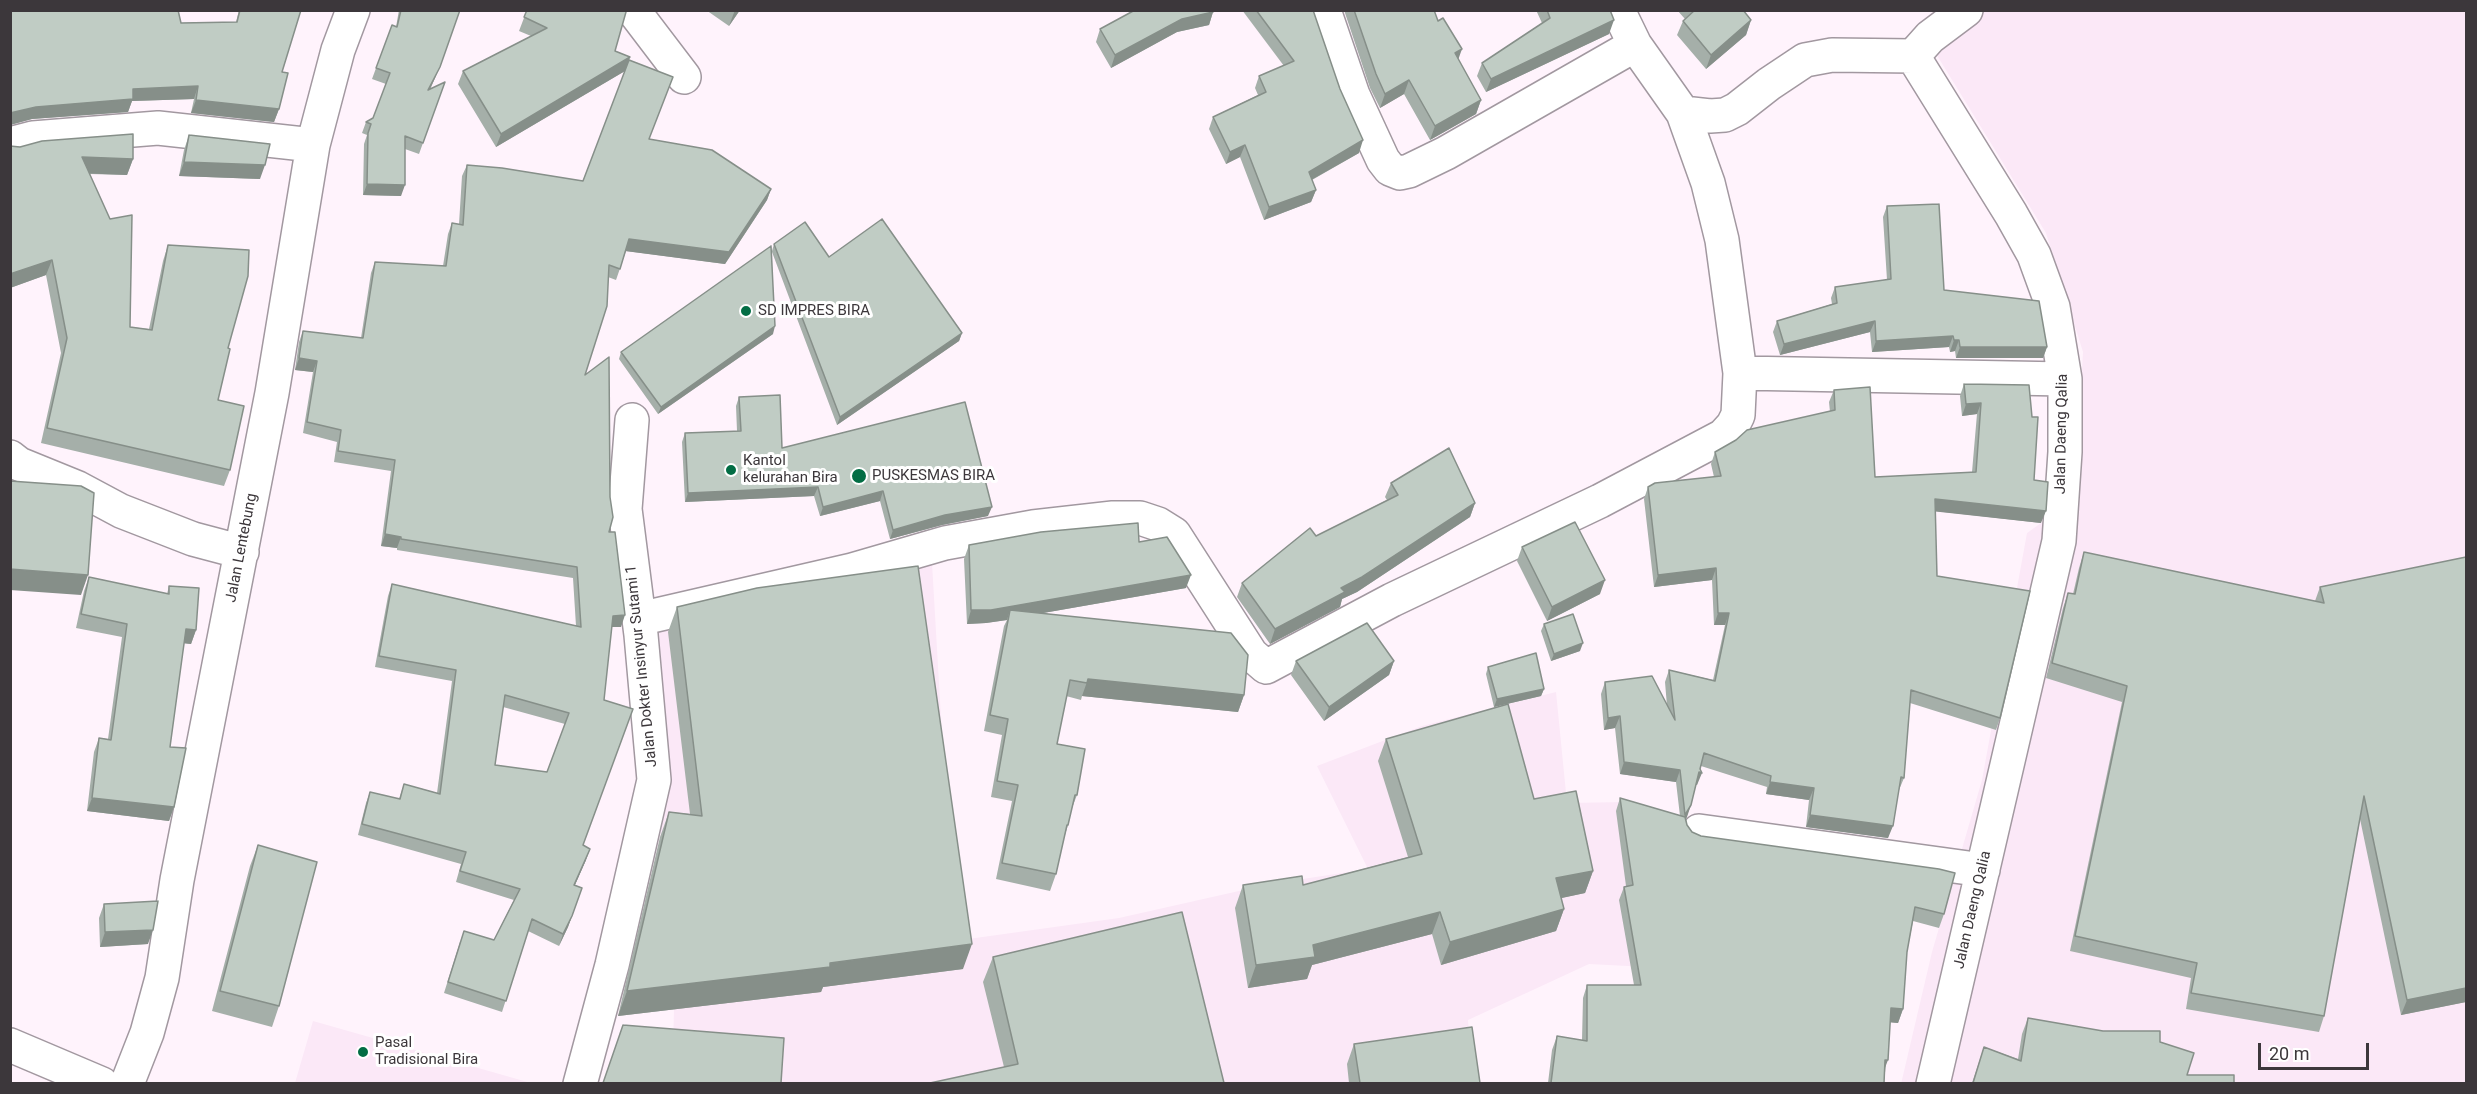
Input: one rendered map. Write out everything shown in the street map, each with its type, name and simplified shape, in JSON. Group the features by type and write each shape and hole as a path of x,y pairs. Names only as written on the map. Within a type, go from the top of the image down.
{"street":[{"name":"Jalan Lentebung","path":"128,1083 147,1033 162,978 177,880 272,393 313,145 338,50 353,10"},
{"path":"633,10 684,77"},
{"path":"1324,10 1353,95 1383,160 1390,169 1400,173 1446,153 1635,45"},
{"path":"639,619 852,570 945,543 1033,527 1113,518 1140,518 1158,524 1174,534 1251,654 1266,667 1392,600 1600,501 1723,436 1738,415 1740,373 1722,240 1708,183 1683,113 1635,45 1618,10"},
{"path":"1683,113 1710,116 1725,114 1737,109 1805,60 1832,56 1913,56 1930,37 1966,10"},
{"name":"Jalan Daeng Qalia","path":"1913,56 2012,214 2034,255 2053,307 2066,379 2065,452 2058,541 1934,1083"},
{"path":"10,144 33,138 158,128 313,145"},
{"path":"1740,373 2066,379"},
{"name":"Jalan Dokter Insinyur Sutami 1","path":"580,1083 612,965 654,780 639,619 625,509 632,420"},
{"path":"10,457 19,464 78,489 121,511 193,539 242,552"},
{"path":"1700,831 1983,870"},
{"path":"10,1045 102,1083"}],"shaded area":[{"path":"1948,10 2466,11 2466,1083 1901,1084 1932,952 1982,780 2027,533 2075,499 2083,352 2046,233 1922,31"},
{"path":"932,563 954,941 1119,918 1270,884 1368,869 1317,766 1422,726 1556,692 1567,803 1626,802 1667,968 1589,964 1468,1020 1473,1083 672,1083 674,1010 659,802 639,619"},
{"name":"Pasal Tradisional Bira","path":"313,1021 531,1083 295,1083"}],"building":[{"path":"10,10 178,10 181,23 237,22 240,10 301,10 282,72 288,73 279,109 196,100 198,86 133,89 133,99 36,107 10,113"},
{"path":"401,10 460,10 440,67 428,90 445,82 423,143 405,136 405,185 367,184 368,133 371,124 366,122 373,118 390,73 376,68 392,25 397,27"},
{"path":"527,10 625,10 615,51 630,57 501,134 463,71 547,28 524,17"},
{"path":"1135,10 1213,10 1213,12 1182,19 1115,55 1100,29"},
{"path":"1256,10 1313,10 1340,89 1363,140 1309,172 1316,190 1269,207 1245,145 1230,152 1213,117 1266,92 1259,76 1294,61"},
{"path":"1354,10 1434,10 1438,21 1443,18 1462,49 1455,53 1481,100 1435,126 1409,80 1385,94"},
{"path":"1547,10 1610,10 1614,20 1491,79 1482,63 1550,18"},
{"path":"1695,10 1743,10 1751,20 1711,55 1683,21"},
{"path":"629,60 673,77 649,139 712,150 771,189 729,252 629,239 620,269 609,265 607,306 585,375 609,357 610,497 613,517 609,532 615,532 625,615 613,616 604,700 633,709 583,845 590,849 574,885 582,888 572,916 563,934 532,919 506,1001 448,982 464,931 494,940 520,889 460,871 466,852 362,824 370,792 400,799 404,784 440,794 456,670 379,656 392,584 581,627 577,567 401,539 401,537 385,534 395,460 338,451 341,430 307,422 317,361 299,358 303,331 363,338 375,262 446,266 452,223 463,225 467,165 502,168 583,181","holes":["505,695 569,713 547,772 495,765"]},
{"path":"133,134 133,159 82,157 110,219 132,215 130,327 152,330 168,245 249,250 248,276 228,348 230,349 218,400 244,406 230,470 47,428 67,338 52,260 10,274 10,146 20,147 42,141"},
{"path":"189,135 270,144 265,165 184,162"},
{"path":"1939,204 1944,290 2039,301 2047,347 1960,347 1959,340 1954,340 1953,336 1876,341 1875,321 1784,344 1777,321 1837,303 1835,287 1891,279 1887,206"},
{"path":"882,219 962,333 840,417 774,244 805,222 829,257"},
{"path":"771,246 775,326 661,407 621,352"},
{"path":"1964,384 2029,385 2032,417 2038,417 2034,480 2048,482 2046,511 1935,499 1937,576 2030,591 2000,718 1911,690 1904,778 1901,777 1893,826 1810,815 1814,788 1770,782 1771,776 1704,753 1700,769 1702,773 1699,772 1691,805 1685,815 1680,770 1624,762 1620,716 1608,718 1605,682 1652,676 1675,720 1669,670 1715,681 1729,613 1718,613 1716,568 1658,575 1648,487 1655,483 1721,476 1715,452 1736,440 1747,430 1835,410 1834,390 1870,387 1875,477 1976,472 1981,403 1966,404"},
{"path":"780,395 782,448 965,402 992,507 945,515 893,530 883,491 823,507 818,487 688,493 685,433 741,431 739,397"},
{"path":"1449,448 1475,503 1362,577 1341,588 1345,592 1275,629 1242,583 1310,528 1316,536 1398,495 1391,483"},
{"path":"10,481 81,486 94,493 88,575 10,569"},
{"path":"1575,522 1605,580 1552,607 1522,547"},
{"path":"1138,523 1139,542 1167,537 1191,575 991,610 971,610 969,545 1041,532"},
{"path":"2084,552 2324,603 2320,587 2466,557 2466,988 2407,1000 2364,796 2324,1016 2191,993 2197,963 2075,936 2127,686 2052,663 2068,593 2075,594"},
{"path":"918,566 972,944 830,963 830,967 627,991 669,812 702,816 677,607 757,588"},
{"path":"89,577 169,594 169,586 199,588 196,630 186,629 170,747 186,748 174,807 92,798 99,738 111,740 127,624 81,614"},
{"path":"1010,610 1231,633 1248,655 1244,695 1088,679 1087,683 1070,680 1057,744 1085,749 1077,795 1075,795 1067,825 1056,874 1002,863 1018,785 997,781 1008,719 990,715"},
{"path":"1573,614 1583,643 1554,654 1544,624"},
{"path":"1367,623 1394,661 1329,707 1296,661"},
{"path":"1536,653 1544,689 1497,699 1488,667"},
{"path":"1508,704 1534,799 1576,791 1593,871 1556,878 1564,909 1450,942 1440,912 1313,945 1315,957 1256,965 1243,885 1302,876 1303,885 1422,854 1386,739"},
{"path":"1620,798 1685,817 1692,832 1701,836 1955,873 1944,914 1915,907 1907,952 1903,1009 1891,1008 1888,1060 1885,1060 1884,1083 1551,1083 1557,1036 1587,1041 1587,985 1641,985 1624,887 1633,885"},
{"path":"258,845 317,862 279,1006 220,991"},
{"path":"158,901 153,930 105,932 104,904"},
{"path":"1182,912 1224,1083 930,1083 1018,1064 993,957"},
{"path":"2028,1018 2103,1031 2160,1031 2160,1042 2194,1053 2187,1075 2234,1075 2234,1083 1973,1083 1984,1047 2021,1061"},
{"path":"623,1025 784,1038 781,1083 603,1083"},
{"path":"1472,1027 1480,1083 1360,1083 1354,1044"}],"place":[{"name":"SD IMPRES BIRA","path":"746,311"},
{"name":"Kantol kelurahan Bira","path":"731,470"},
{"name":"PUSKESMAS BIRA","path":"859,476"},
{"name":"Pasal Tradisional Bira","path":"363,1052"}]}
